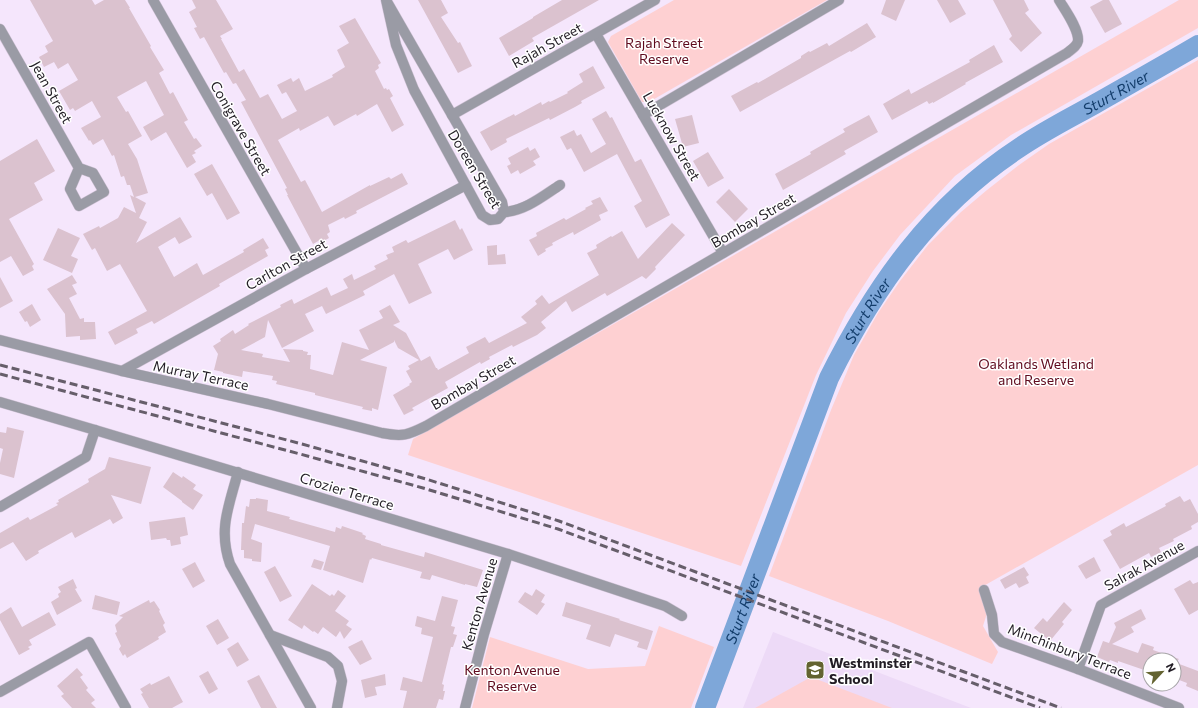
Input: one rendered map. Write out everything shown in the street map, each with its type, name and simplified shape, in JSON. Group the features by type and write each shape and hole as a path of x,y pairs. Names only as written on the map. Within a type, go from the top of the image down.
{"street":[{"name":"Conigrave Street","path":"153,0 306,269"},
{"name":"Doreen Street","path":"386,0 502,202 504,212 498,219 490,220 482,215 414,90 396,46 386,0"},
{"name":"Rajah Street","path":"452,115 655,0"},
{"path":"643,114 839,0"},
{"name":"Bombay Street","path":"396,436 410,434 426,426 1074,48 1078,42 1077,31 1059,0"},
{"name":"Jean Street","path":"0,29 79,168"},
{"name":"Lucknow Street","path":"596,34 723,253"},
{"name":"Carlton Street","path":"122,371 306,269 466,185"},
{"path":"504,212 514,212 523,208 560,185"},
{"name":"Murray Terrace","path":"0,340 122,371 268,404 396,436"},
{"name":"Crozier Terrace","path":"0,402 508,554 665,606 682,616"},
{"path":"0,506 86,457 95,430"},
{"path":"238,472 224,524 224,541 226,552 230,564 311,708"},
{"name":"Salrak Avenue","path":"1078,669 1101,605 1198,551"},
{"name":"Kenton Avenue","path":"465,708 484,634 508,554"},
{"name":"Minchinbury Terrace","path":"984,590 992,615 994,634 1002,642 1180,708"},
{"path":"270,635 328,657 338,666 342,681 337,708"},
{"path":"0,692 89,642 126,708"}],"shaded area":[{"name":"Westminster School","path":"773,632 971,708 743,708"}],"green space":[{"name":"Rajah Street Reserve","path":"674,0 827,0 649,102 642,102 608,42 611,36"},
{"path":"1179,0 1198,0 1198,28 1011,135 955,176 900,235 873,271 846,313 816,375 741,566 408,455 413,439"},
{"name":"Oaklands Wetland and Reserve","path":"1198,60 1198,465 980,588 988,610 983,626 998,652 992,664 888,621 769,576 831,410 854,355 878,313 900,281 928,245 961,212 987,190 1049,144"},
{"name":"Kenton Avenue Reserve","path":"659,626 714,647 691,708 472,708 490,637 588,669 645,666"},
{"path":"811,677 892,708 755,708"}],"building":[{"path":"30,0 92,0 95,5 104,0 125,0 164,70 159,73 170,94 173,92 188,120 184,122 194,139 196,138 202,146 194,151 196,153 192,155 196,162 187,168 166,132 151,141 143,127 164,115 146,81 117,97 126,112 128,111 142,136 128,144 137,159 148,193 135,197 146,203 139,218 147,222 136,243 180,217 192,237 179,244 175,237 158,247 174,277 197,263 203,275 244,252 243,250 263,238 269,248 265,250 268,256 154,324 152,321 136,329 138,333 115,345 108,332 147,311 120,264 107,271 95,248 92,250 83,234 99,226 100,228 118,218 124,207 136,213 130,195 134,197 130,185 127,185 124,176 121,177 114,155 112,156 103,139 93,145 81,128 101,117 92,101 75,111 73,108 70,110 59,91 78,80 68,63 58,69 54,62 44,67 39,57 48,52 45,46 53,41"},
{"path":"192,0 216,0 233,29 220,36 239,72 244,69 260,98 268,94 282,119 297,111 286,92 282,94 277,85 291,78 293,82 299,78 305,91 333,77 332,75 345,67 337,50 349,43 339,26 355,18 381,63 378,65 379,68 375,71 384,89 389,89 393,96 390,98 404,125 392,132 377,104 357,116 356,114 334,126 328,116 300,131 299,128 278,140 301,182 305,180 322,212 370,185 389,177 391,179 402,173 408,184 356,211 357,213 345,219 344,217 328,225 330,232 327,234 329,238 322,242 320,240 313,244 287,195 285,189 287,188 241,102 246,100 236,83 233,84 226,72 224,73 204,37 200,39 194,28 197,27 189,12 196,8"},
{"path":"418,0 441,0 448,13 441,17 458,43 460,42 472,66 458,73"},
{"path":"562,0 599,0 532,38 534,41 509,56 499,38"},
{"path":"886,0 905,0 896,21 881,14"},
{"path":"937,0 958,0 966,14 950,23"},
{"path":"993,0 1024,0 1029,10 1025,13 1042,33 1021,52 1009,39 1012,36"},
{"path":"1103,0 1109,0 1122,24 1105,33 1090,7"},
{"path":"867,23 876,37 740,112 731,96 757,82 758,83 801,58 801,56 809,51 810,52 827,43 829,46"},
{"path":"994,45 1003,62 933,103 929,104 927,101 892,120 883,104 909,89 911,94 970,62 969,60"},
{"path":"593,66 605,88 581,101 582,103 550,120 549,118 506,139 507,142 491,151 480,132 541,102 542,105 568,93 567,92 583,82 579,74"},
{"path":"606,111 610,118 612,117 635,162 641,159 670,215 646,228 634,206 642,201 617,154 584,172 571,148 567,150 560,137 574,130 577,136 581,134 591,153 606,144 592,119"},
{"path":"692,115 699,143 683,147 675,119"},
{"path":"869,115 878,132 844,151 846,154 783,190 775,174 811,154 810,152 845,132 843,129"},
{"path":"37,139 55,171 34,183 43,200 9,219 34,264 32,266 34,270 23,276 11,256 0,262 0,161"},
{"path":"528,147 530,151 535,148 540,157 533,161 536,165 520,174 518,170 511,174 507,166 511,164 508,158"},
{"path":"708,152 724,178 708,187 693,161"},
{"path":"212,164 240,213 227,220 212,193 207,196 194,174"},
{"path":"729,189 748,209 735,222 716,202"},
{"path":"600,197 608,211 599,215 601,220 574,235 573,232 552,243 553,245 545,249 546,251 538,256 529,240 537,236 536,233 564,218 566,220 586,209 585,208 593,204 591,201"},
{"path":"455,220 460,230 462,228 473,250 454,260 448,249 418,264 432,293 409,304 394,274 363,291 365,295 326,314 322,306 305,314 314,331 282,348 268,320 265,337 241,350 263,354 262,357 290,362 283,349 303,350 308,352 307,355 311,355 310,369 333,375 342,342 369,350 359,330 383,318 379,311 390,305 400,322 393,325 406,333 421,361 430,356 438,370 469,353 466,347 485,337 489,343 527,323 521,317 537,304 535,301 542,295 549,304 599,275 587,253 597,248 596,245 611,236 612,237 622,231 638,259 672,223 685,235 655,267 656,269 646,279 642,276 607,296 605,293 572,312 566,301 541,322 546,328 537,335 513,347 512,345 489,357 490,359 481,364 480,362 445,382 448,388 412,408 414,410 404,415 393,395 410,385 409,384 412,382 406,371 410,369 408,366 419,360 398,348 394,340 394,342 360,360 387,367 378,410 372,408 372,411 362,409 363,407 315,395 315,393 276,384 277,381 272,380 273,376 243,371 242,377 214,370 218,354 213,346 233,330 235,334 249,325 248,324 281,307 280,305 292,299 294,304 327,287 331,296 348,288 343,279 352,274 354,280 376,269 374,266 388,259 386,255 394,252 392,247 406,240 408,243"},
{"path":"58,228 80,238 71,256 78,259 72,273 43,260"},
{"path":"497,245 497,255 505,254 506,264 488,265 487,246"},
{"path":"72,275 77,283 72,285 77,294 69,298 80,319 84,318 84,322 95,322 96,339 80,340 80,336 66,337 65,314 47,289"},
{"path":"0,277 13,301 0,308"},
{"path":"32,304 41,320 30,327 19,312"},
{"path":"7,427 24,431 14,478 0,474 0,463 3,449 0,448 0,432 6,433"},
{"path":"109,457 151,467 141,504 111,495 123,518 113,524 110,519 75,538 72,532 38,551 39,553 26,561 13,542 0,549 0,533 28,517 30,520 58,505 56,503 59,502 58,500 89,482 88,479 105,469"},
{"path":"173,472 182,478 183,476 196,485 193,489 203,495 193,510 163,487"},
{"path":"1180,496 1184,502 1190,499 1198,514 1198,522 1191,526 1192,529 1173,539 1174,541 1159,548 1161,552 1151,557 1149,553 1120,569 1103,540 1112,535 1110,531 1124,523 1126,527 1166,506 1165,504"},
{"path":"256,498 268,500 267,511 290,517 289,519 335,532 336,527 341,529 342,526 363,533 362,534 366,536 365,539 381,545 424,557 425,552 483,570 477,587 432,575 430,580 420,578 422,572 372,558 371,560 370,559 363,583 323,570 330,546 255,524 251,539 262,543 261,562 244,558 244,550 241,550 242,523 244,523 246,506 249,507 250,499"},
{"path":"185,517 188,535 180,537 181,544 171,546 170,540 167,540 166,538 151,540 149,522"},
{"path":"1094,557 1101,571 1086,579 1078,566"},
{"path":"314,559 324,562 321,570 311,567"},
{"path":"195,562 205,581 193,588 182,569"},
{"path":"275,566 292,596 280,602 264,572"},
{"path":"1024,567 1029,575 1026,577 1029,583 1019,588 1016,583 1005,589 1000,580"},
{"path":"73,579 77,588 75,589 82,601 57,615 51,602 59,597 58,594 61,592 58,587"},
{"path":"1190,580 1193,584 1198,582 1198,610 1189,615 1174,589"},
{"path":"312,584 330,596 332,594 334,596 338,590 346,596 335,611 349,621 346,625 352,629 344,639 340,631 336,637 323,627 318,634 304,625 302,629 288,620"},
{"path":"536,589 545,595 541,602 545,604 537,615 518,602 525,592 532,596"},
{"path":"95,595 120,602 117,615 92,609"},
{"path":"442,596 458,600 451,626 455,627 453,634 457,635 453,647 451,647 442,684 444,685 443,691 445,691 443,700 439,699 436,708 403,708 407,691 400,690 403,677 422,682 433,637 421,634 422,628 415,626 417,616 435,621"},
{"path":"149,600 150,603 154,601 160,610 159,611 165,623 163,625 166,632 158,637 159,639 127,658 125,654 123,656 119,649 121,646 115,633 117,632 115,625 123,617 119,616"},
{"path":"566,602 653,631 647,650 637,647 639,642 615,634 610,647 586,639 591,625 562,616"},
{"path":"1064,602 1072,610 1062,622 1064,624 1050,641 1034,628 1043,618 1047,622"},
{"path":"11,607 22,627 49,612 56,625 29,640 32,645 28,647 30,649 19,655 0,620 0,614"},
{"path":"1141,609 1146,619 1131,627 1134,632 1112,644 1138,653 1142,643 1154,647 1153,650 1159,652 1142,652 1142,669 1118,661 1118,663 1110,660 1109,662 1097,657 1103,641 1109,643 1116,627 1114,623"},
{"path":"218,619 229,638 217,645 206,626"},
{"path":"362,640 372,659 360,665 348,647"},
{"path":"238,642 249,660 237,667 227,649"},
{"path":"1182,665 1198,671 1198,691 1186,686 1187,683 1182,681"},
{"path":"77,668 83,675 80,677 88,688 86,690 95,700 91,703 96,708 72,708 61,696 64,694 57,686"},
{"path":"208,671 218,689 209,694 199,676"},
{"path":"385,674 386,685 375,687 377,695 365,698 361,680"},
{"path":"259,675 277,708 261,708 247,681"},
{"path":"169,676 183,702 172,708 149,708 141,694 143,693 140,689 150,683 151,685"}],"waterway":[{"name":"Sturt River","path":"705,708 829,378 866,311 886,280 933,222 959,195 988,170 1047,130 1198,45"}],"railway":[{"path":"0,365 302,444 426,479 559,521 1061,708"},
{"path":"0,374 423,488 558,529 1040,708"}],"place":[{"name":"Westminster School","path":"815,670"}]}
